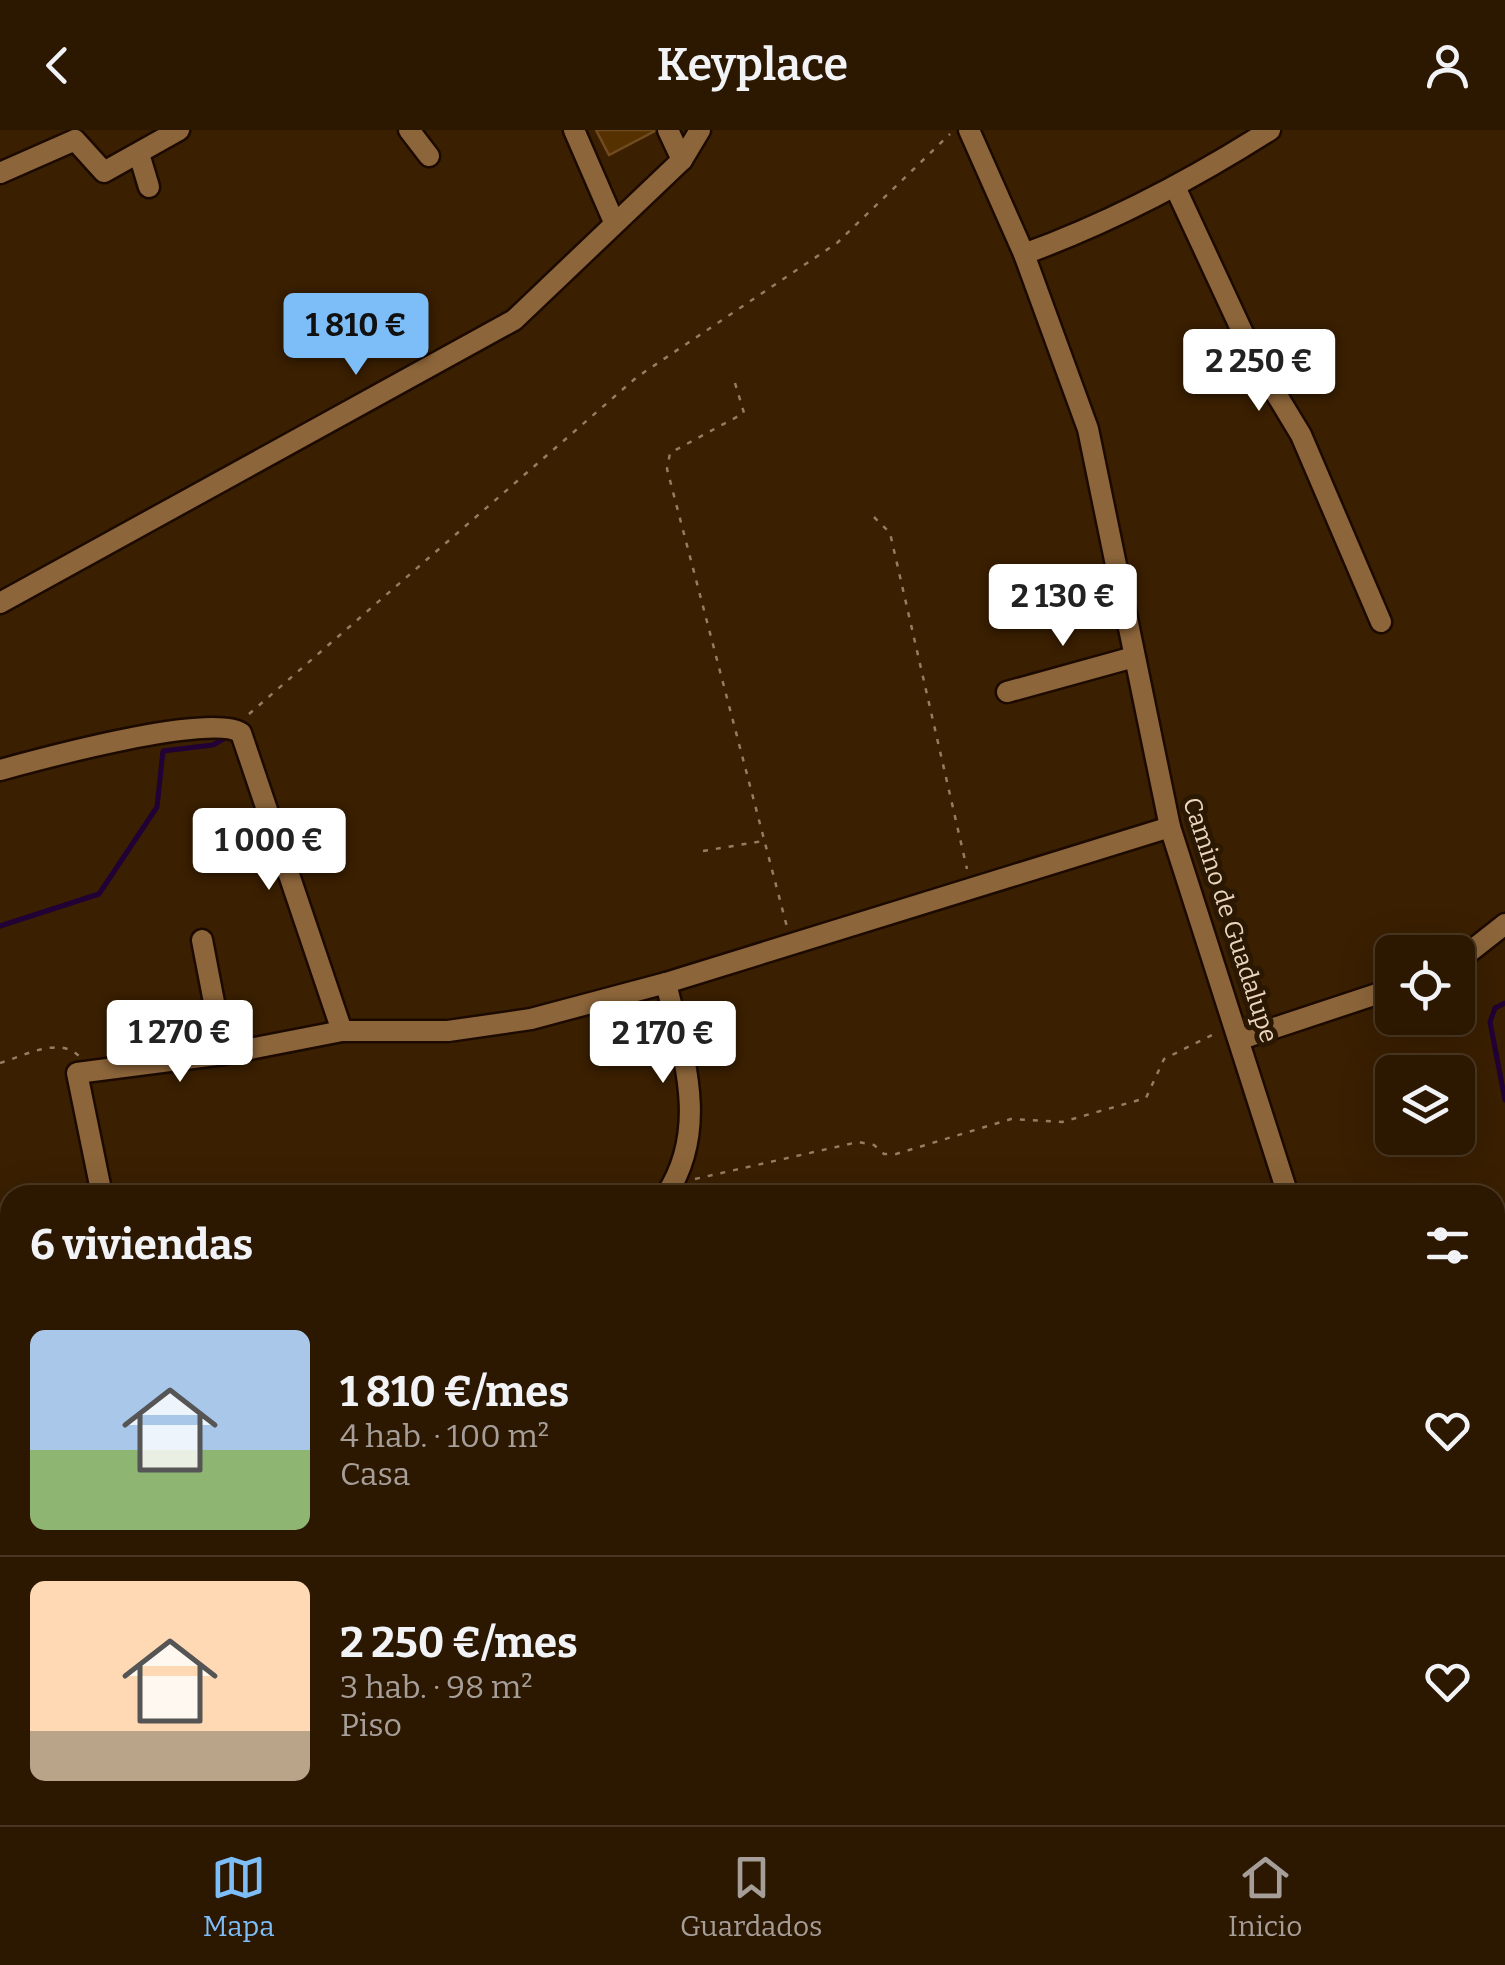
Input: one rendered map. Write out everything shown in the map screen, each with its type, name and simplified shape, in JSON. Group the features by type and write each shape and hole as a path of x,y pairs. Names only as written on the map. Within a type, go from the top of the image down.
{"street":[{"path":"0,173 75,140 104,172 179,130"},
{"path":"409,130 429,156"},
{"path":"574,130 614,222"},
{"path":"668,130 682,160"},
{"path":"0,602 514,320 682,160 700,130"},
{"name":"Camino de Guadalupe","path":"969,130 1024,254 1088,430 1170,826 1285,1185"},
{"path":"1024,254 1094,228 1176,188 1270,130"},
{"path":"139,154 150,187"},
{"path":"1176,188 1255,359 1300,435 1381,622"},
{"path":"1007,692 1134,657"},
{"path":"0,770 145,736 234,728 246,742 342,1031"},
{"path":"100,1185 78,1072 224,1054 342,1031 400,1033 504,1025 666,983 970,885 1170,826"},
{"path":"1475,948 1505,924"},
{"path":"202,940 224,1054"},
{"path":"666,983 690,1098 690,1148 672,1185"},
{"path":"1239,1032 1375,994"}],"path":[{"path":"234,728 637,377 837,242 955,130"},
{"path":"734,383 744,413 670,453 667,469 792,944"},
{"path":"874,517 890,534 970,885"},
{"path":"703,851 764,841"},
{"path":"687,1185 858,1142 874,1145 884,1154 896,1154 1011,1119 1062,1122 1123,1108 1146,1098 1159,1066 1173,1052 1239,1032"},
{"path":"0,1063 51,1047 69,1047 78,1054 84,1072"}],"building":[{"path":"596,130 654,130 655,131 609,155"}],"waterway":[{"path":"0,926 99,894 157,807 163,751 213,745 227,737"},
{"path":"1505,1003 1495,1008 1490,1022 1505,1100"}]}
